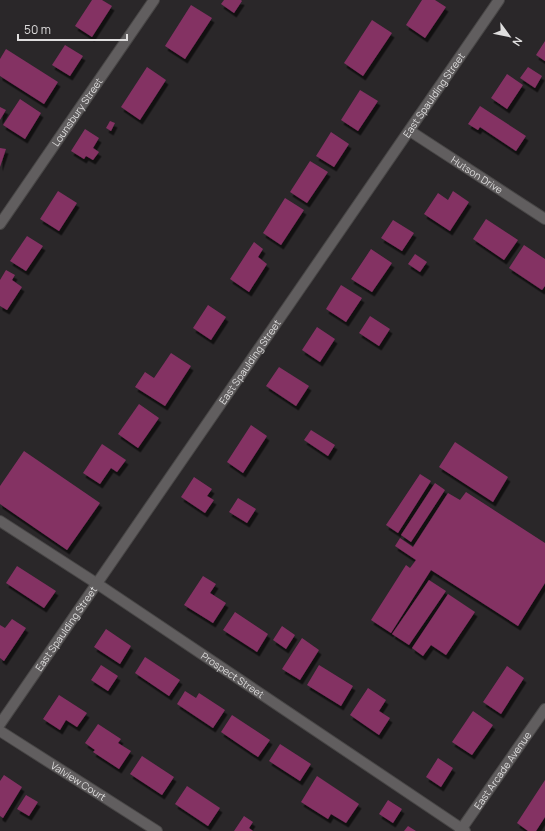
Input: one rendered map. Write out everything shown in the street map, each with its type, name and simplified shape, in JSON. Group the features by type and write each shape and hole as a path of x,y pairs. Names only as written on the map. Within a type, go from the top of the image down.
{"street":[{"name":"Lounsbury Street","path":"0,224 154,0"},
{"name":"East Spaulding Street","path":"0,724 500,0"},
{"name":"Hutson Drive","path":"410,131 545,219"},
{"name":"Prospect Street","path":"0,521 96,583 462,830"},
{"name":"East Arcade Avenue","path":"462,830 545,709"},
{"name":"Valview Court","path":"0,731 157,831"}],"building":[{"path":"92,0 102,0 112,6 92,37 75,26"},
{"path":"224,0 242,1 234,13 221,4"},
{"path":"422,0 435,0 446,7 425,38 406,25"},
{"path":"191,5 212,18 185,59 165,46"},
{"path":"372,20 392,33 363,76 344,63"},
{"path":"545,41 545,61 536,55"},
{"path":"65,45 83,56 70,76 52,65"},
{"path":"6,49 58,82 44,104 0,76 0,59"},
{"path":"147,67 166,80 140,120 121,107"},
{"path":"528,67 542,76 535,88 520,78"},
{"path":"507,74 523,85 507,109 491,98"},
{"path":"360,90 378,101 358,131 341,120"},
{"path":"20,99 41,113 25,139 3,125"},
{"path":"480,106 526,136 516,151 480,127 478,130 468,124"},
{"path":"0,107 6,110 0,120"},
{"path":"110,121 115,123 111,131 106,128"},
{"path":"85,129 99,138 93,148 99,152 93,160 86,156 84,159 71,151"},
{"path":"331,132 349,144 334,167 316,156"},
{"path":"0,148 6,149 0,167"},
{"path":"310,161 328,172 307,203 290,192"},
{"path":"58,191 77,203 59,231 40,219"},
{"path":"453,191 469,202 450,231 424,214 438,193 448,200"},
{"path":"285,198 304,210 281,245 263,233"},
{"path":"486,219 518,240 504,260 473,239"},
{"path":"393,220 414,233 402,251 381,238"},
{"path":"27,236 43,246 26,271 10,261"},
{"path":"254,242 263,249 258,257 267,264 249,292 230,279"},
{"path":"524,245 545,259 545,286 542,290 509,268"},
{"path":"371,249 392,263 372,292 351,279"},
{"path":"415,254 427,262 420,272 408,264"},
{"path":"6,270 15,275 12,280 22,287 7,310 0,306 0,280"},
{"path":"341,285 362,298 346,322 326,309"},
{"path":"208,305 226,317 211,340 193,328"},
{"path":"370,316 390,329 379,346 359,333"},
{"path":"317,327 335,339 320,362 302,350"},
{"path":"171,353 191,366 165,406 135,387 145,372 154,378"},
{"path":"279,367 309,386 296,406 266,386"},
{"path":"139,404 159,418 138,448 118,434"},
{"path":"251,425 267,436 243,473 227,462"},
{"path":"311,430 335,445 328,456 304,440"},
{"path":"455,442 508,477 493,502 439,467"},
{"path":"102,444 126,460 117,472 111,468 100,484 83,473"},
{"path":"24,451 100,503 67,550 0,504 0,486"},
{"path":"420,474 431,481 398,533 386,525"},
{"path":"194,477 212,489 207,496 214,500 205,513 181,497"},
{"path":"435,483 445,490 411,542 401,535"},
{"path":"466,492 545,543 545,583 518,626 431,570 391,633 371,620 406,565 410,568 416,560 395,546 400,538 413,547 448,493 460,500"},
{"path":"238,498 256,509 247,523 229,512"},
{"path":"17,566 56,591 44,608 6,583"},
{"path":"203,576 216,584 210,593 226,603 213,623 184,605"},
{"path":"429,580 446,591 409,645 392,634"},
{"path":"448,594 475,612 446,655 431,645 423,656 412,648"},
{"path":"235,612 268,634 257,652 223,630"},
{"path":"12,619 26,628 4,661 0,658 0,625 5,628"},
{"path":"282,626 295,635 286,649 273,640"},
{"path":"106,629 131,646 120,664 94,647"},
{"path":"302,638 319,650 300,680 282,669"},
{"path":"145,657 180,680 169,696 135,673"},
{"path":"101,665 118,676 108,691 91,680"},
{"path":"319,665 353,686 341,706 307,685"},
{"path":"507,666 524,678 501,714 483,702"},
{"path":"368,688 386,700 379,711 390,718 379,735 350,715"},
{"path":"185,691 196,698 199,693 225,710 213,728 177,704"},
{"path":"59,695 87,713 77,727 66,720 60,730 43,719"},
{"path":"473,711 493,725 472,755 452,742"},
{"path":"232,715 270,740 258,757 221,732"},
{"path":"98,724 121,739 118,743 131,751 119,769 93,752 95,750 85,743"},
{"path":"280,744 311,764 300,781 269,761"},
{"path":"142,756 174,777 162,795 130,774"},
{"path":"438,758 453,768 441,787 426,777"},
{"path":"4,775 22,787 3,818 0,816 0,781"},
{"path":"317,776 359,804 346,823 331,814 328,819 301,802"},
{"path":"545,780 545,817 536,831 528,831 517,823"},
{"path":"187,786 220,808 208,826 175,804"},
{"path":"26,795 38,802 29,816 17,809"},
{"path":"388,800 402,809 393,823 379,814"},
{"path":"244,816 253,822 249,828 253,831 234,831"},
{"path":"408,826 416,831 404,831"}]}
